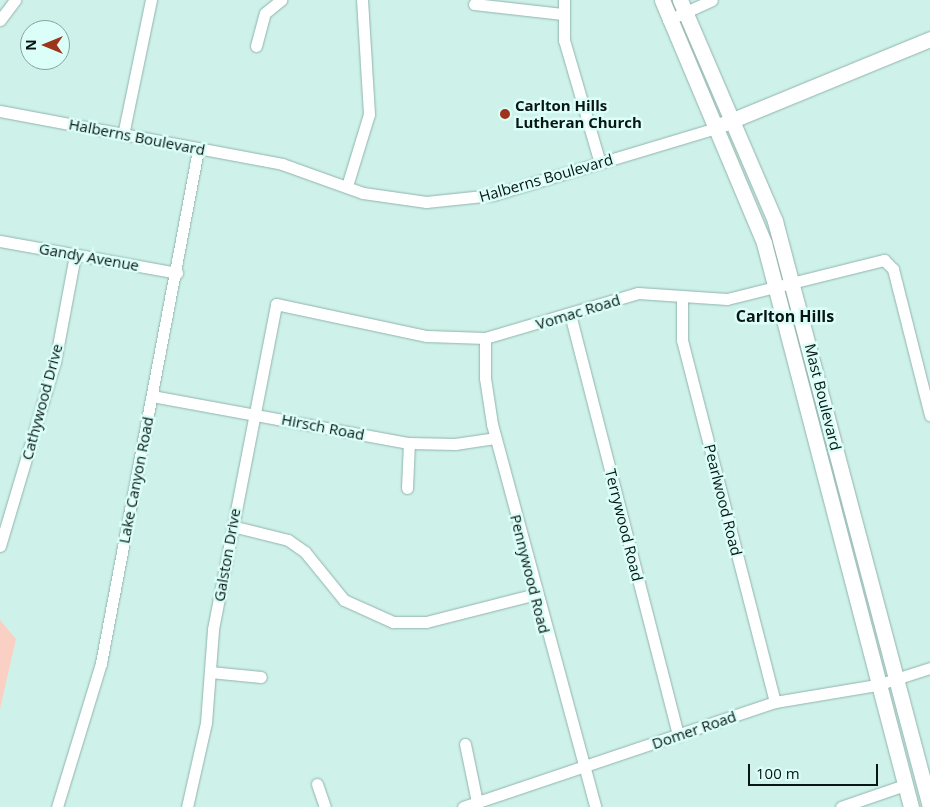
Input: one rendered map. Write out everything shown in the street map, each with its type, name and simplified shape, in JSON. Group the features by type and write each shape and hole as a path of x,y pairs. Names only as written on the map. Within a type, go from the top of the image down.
{"main road":[{"name":"Mast Boulevard","path":"662,0 668,20 764,243 877,685 905,785 906,806"},
{"name":"Mast Boulevard","path":"682,7 775,221 793,281 894,680 926,779 929,801"},
{"name":"Halberns Boulevard","path":"716,128 930,39"},
{"path":"905,785 926,779"},
{"path":"906,806 929,801"}],"street":[{"path":"0,20 15,0"},
{"path":"123,135 151,0"},
{"path":"256,46 266,13 281,0"},
{"path":"347,186 369,114 362,0"},
{"path":"564,0 562,14 568,59 600,163"},
{"path":"668,20 682,7 712,0"},
{"path":"474,4 562,14"},
{"name":"Halberns Boulevard","path":"0,111 198,150 282,164 394,200 457,201 600,163 716,128"},
{"name":"Lake Canyon Road","path":"57,807 100,663 177,273 198,150"},
{"name":"Gandy Avenue","path":"0,241 177,273"},
{"name":"Cathywood Drive","path":"0,546 3,529 55,362 75,255"},
{"name":"Vomac Road","path":"276,304 427,336 485,338 638,293 717,301 793,281 879,262 889,262 893,269 930,415"},
{"name":"Pearlwood Road","path":"682,297 682,340 775,702"},
{"name":"Galston Drive","path":"187,807 206,723 210,672 232,526 276,304"},
{"name":"Terrywood Road","path":"570,314 678,736"},
{"name":"Pennywood Road","path":"485,338 485,378 495,438 580,766 595,807"},
{"name":"Hirsch Road","path":"152,396 254,413 409,443 454,444 495,438"},
{"path":"407,488 409,443"},
{"path":"232,526 288,540 313,560 344,600 393,622 426,622 536,594"},
{"name":"Domer Road","path":"463,807 580,766 678,736 775,702 877,685 930,668"},
{"path":"210,672 261,677"},
{"path":"465,744 477,802"},
{"path":"317,784 325,807"},
{"path":"840,807 905,785"}],"shaded area":[{"path":"0,620 16,639 0,709"}],"place":[{"name":"Carlton Hills Lutheran Church","path":"505,114"}],"district":[{"name":"Carlton Hills","path":"785,316"}]}
